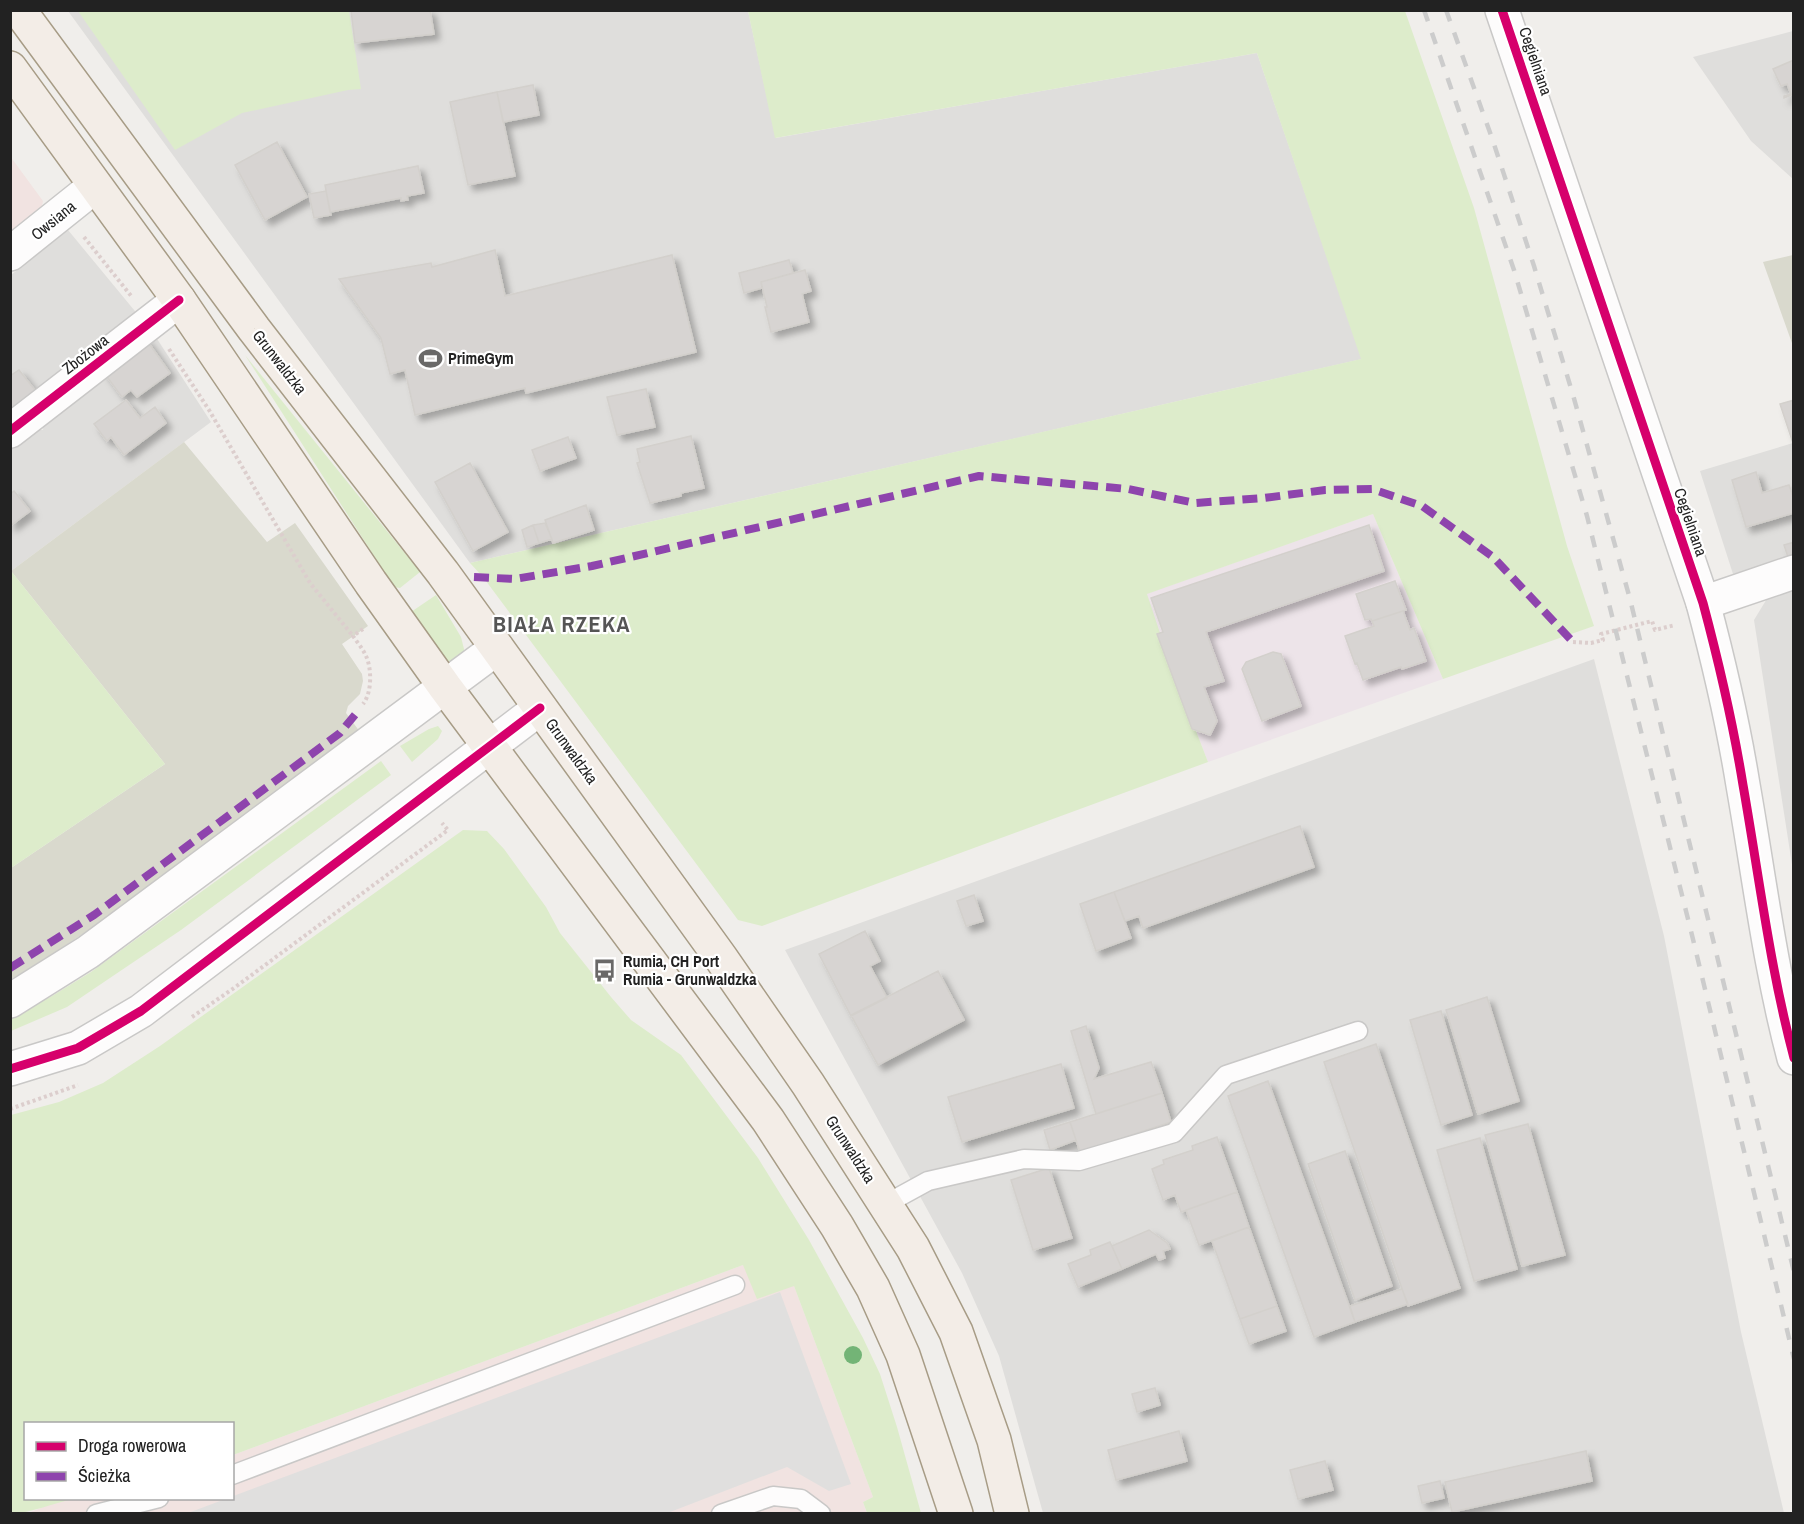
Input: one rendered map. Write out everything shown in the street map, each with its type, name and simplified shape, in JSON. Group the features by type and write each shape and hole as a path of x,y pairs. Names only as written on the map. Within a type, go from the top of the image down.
{"main road":[{"name":"Grunwaldzka","path":"19,10 219,282 443,573 721,958 808,1084 913,1248 956,1332 993,1440 1012,1514"},
{"path":"10,68 178,300 371,583 445,687 768,1120 837,1226 873,1288 903,1355 956,1514"}],"street":[{"name":"Cegielniana","path":"1502,10 1703,603 1726,693 1744,786 1768,937 1792,1049"},
{"name":"Owsiana","path":"10,254 95,186"},
{"name":"Zbożowa","path":"10,431 178,300"},
{"path":"1703,603 1794,572"},
{"path":"10,1000 88,952 497,648"},
{"path":"10,1069 78,1048 141,1011 540,708"}],"lane":[{"path":"886,1204 928,1181 1024,1159 1079,1161 1174,1133 1226,1075 1358,1031"},
{"path":"234,1474 735,1285"},
{"path":"721,1514 772,1496 801,1499 821,1514"},
{"path":"96,1514 151,1500"}],"path":[{"path":"62,212 106,263 150,322 209,410 310,583 353,636"},
{"path":"1573,642 1591,643 1603,640 1601,634 1652,621 1654,630 1674,624 1678,634"}],"shaded area":[{"path":"68,11 748,11 776,138 1257,53 1362,359 470,563"},
{"path":"1793,31 1793,179 1751,141 1693,57"},
{"path":"10,156 43,201 40,214 10,238"},
{"path":"68,230 139,316 11,415 11,275"},
{"path":"1794,255 1793,346 1763,262"},
{"path":"150,328 211,422 11,571 11,437 23,427 43,430 45,410"},
{"path":"184,442 267,542 295,523 368,626 342,644 362,674 360,694 348,706 346,713 360,732 118,910 35,966 11,979 11,868 165,764 11,571"},
{"path":"1793,443 1793,556 1733,574 1700,471"},
{"path":"1373,514 1443,679 1208,762 1196,731 1192,729 1157,634 1146,594"},
{"path":"1793,586 1793,871 1754,620 1768,597"},
{"path":"1594,659 1664,936 1741,1332 1784,1513 1043,1513 999,1356 962,1273 785,950"},
{"path":"743,1265 794,1286 873,1497 863,1502 867,1514 26,1514 53,1503 69,1500 234,1500 234,1455"},
{"path":"780,1292 851,1484 829,1491 787,1467 665,1514 188,1513 223,1500 234,1500 234,1496"}],"green space":[{"path":"78,11 349,11 361,89 242,113 175,150"},
{"path":"748,11 1405,11 1474,208 1567,546 1594,626 1443,679 1373,514 1147,594 1160,633 1158,635 1192,729 1196,731 1208,762 762,926 738,920 483,577 470,563 1361,359 1257,53 775,138"},
{"path":"245,355 420,572 400,588 394,587"},
{"path":"11,571 165,764 10,868"},
{"path":"436,595 461,637 467,661 453,671 411,612"},
{"path":"438,726 442,731 438,739 412,762 400,746"},
{"path":"381,761 391,775 181,930 67,1007 11,1031 10,1018 91,972"},
{"path":"463,830 487,831 504,849 546,907 560,933 611,997 631,1020 681,1055 758,1158 809,1240 863,1338 880,1374 921,1513 867,1513 863,1502 873,1497 794,1286 757,1299 743,1265 234,1455 234,1422 24,1422 24,1500 70,1500 11,1514 11,1115 59,1102 103,1083 160,1046"}],"building":[{"path":"351,10 430,10 434,34 355,43"},
{"path":"1794,60 1794,94 1784,98 1791,94 1787,84 1781,86 1773,69"},
{"path":"533,85 539,115 503,122 497,92"},
{"path":"497,92 515,176 468,185 450,102"},
{"path":"277,142 307,197 265,220 235,165"},
{"path":"418,166 424,193 407,196 408,200 401,201 401,198 330,212 325,185"},
{"path":"326,191 331,215 314,218 309,194"},
{"path":"495,250 505,296 672,255 696,352 526,393 525,388 415,415 405,370 390,374 381,338 339,279 431,263 432,267"},
{"path":"789,260 793,273 761,282 762,288 744,293 739,273"},
{"path":"805,270 811,291 802,294 809,322 771,332 761,282"},
{"path":"145,338 170,373 137,397 131,390 122,397 102,370"},
{"path":"19,370 38,394 10,415 10,376"},
{"path":"646,389 655,427 617,435 607,397"},
{"path":"126,400 140,418 155,407 166,423 124,455 111,437 107,441 94,424"},
{"path":"1794,400 1794,443 1793,443 1780,404"},
{"path":"691,436 704,488 650,503 637,463 640,462 637,449"},
{"path":"568,437 576,458 540,471 532,450"},
{"path":"470,463 508,532 473,551 435,482"},
{"path":"1756,472 1762,493 1789,485 1794,500 1794,513 1746,527 1732,480"},
{"path":"14,491 30,511 10,526 10,494"},
{"path":"586,505 594,530 553,543 545,520"},
{"path":"545,523 552,539 539,543 533,525"},
{"path":"533,525 539,543 527,547 522,530"},
{"path":"1369,525 1384,571 1206,632 1224,681 1204,687 1217,721 1210,735 1192,729 1157,634 1163,632 1151,598"},
{"path":"1794,542 1794,555 1788,557 1784,545"},
{"path":"1395,581 1406,610 1372,621 1371,619 1365,620 1356,594"},
{"path":"1403,611 1410,630 1414,628 1426,661 1363,680 1345,636 1374,626 1372,621"},
{"path":"1273,652 1281,654 1301,706 1262,721 1242,669 1246,662"},
{"path":"1300,826 1314,867 1143,928 1139,916 1125,921 1114,892"},
{"path":"1114,892 1131,938 1096,951 1080,904"},
{"path":"974,895 983,921 966,926 957,901"},
{"path":"865,931 880,961 870,966 887,998 851,1016 819,954"},
{"path":"938,971 964,1020 878,1065 851,1015"},
{"path":"1487,997 1519,1101 1478,1114 1446,1010"},
{"path":"1441,1011 1472,1115 1441,1125 1410,1020"},
{"path":"1086,1026 1099,1068 1094,1079 1151,1062 1162,1093 1096,1114 1071,1031"},
{"path":"1376,1044 1460,1288 1408,1306 1324,1062"},
{"path":"1061,1064 1074,1108 962,1142 948,1097"},
{"path":"1268,1081 1355,1322 1314,1337 1228,1096"},
{"path":"1162,1093 1171,1122 1080,1152 1070,1122"},
{"path":"1070,1122 1076,1140 1050,1150 1044,1130"},
{"path":"1528,1124 1565,1255 1522,1266 1485,1135"},
{"path":"1217,1137 1237,1192 1181,1212 1175,1195 1163,1200 1152,1169 1164,1164 1163,1160 1193,1150 1192,1146"},
{"path":"1480,1138 1517,1269 1474,1281 1437,1150"},
{"path":"1345,1151 1392,1286 1355,1300 1308,1164"},
{"path":"1049,1168 1072,1238 1033,1250 1011,1180"},
{"path":"1237,1192 1249,1227 1199,1245 1186,1210"},
{"path":"1249,1227 1277,1306 1240,1319 1212,1241"},
{"path":"1149,1230 1167,1243 1170,1249 1163,1251 1165,1258 1159,1260 1156,1254 1122,1269 1112,1246"},
{"path":"1110,1242 1122,1269 1078,1287 1068,1264 1091,1255 1090,1250"},
{"path":"1402,1289 1408,1304 1355,1322 1350,1306"},
{"path":"1277,1306 1286,1331 1249,1344 1240,1319"},
{"path":"1155,1388 1160,1405 1137,1412 1132,1394"},
{"path":"1179,1431 1187,1461 1116,1480 1108,1450"},
{"path":"1586,1451 1592,1481 1452,1512 1445,1482"},
{"path":"1325,1461 1333,1490 1298,1499 1290,1470"},
{"path":"1440,1481 1444,1498 1422,1503 1418,1486"}],"railway":[{"path":"1424,10 1514,270 1587,516 1691,931 1794,1359"},
{"path":"1446,10 1492,138 1534,266 1630,599 1794,1272"}],"marked path":[{"path":"474,577 515,579 592,566 979,476 1128,489 1195,503 1264,498 1325,490 1372,489 1422,506 1493,557 1573,642"},
{"path":"10,968 94,915 340,733 359,710"}],"cycle path":[{"path":"1502,10 1703,603 1735,739 1772,956 1794,1058"},
{"path":"10,431 179,300"},
{"path":"10,1069 78,1048 141,1011 540,708"}],"place":[{"name":"PrimeGym","path":"430,358"},
{"name":"Rumia, CH Port Rumia - Grunwaldzka","path":"605,970"}],"district":[{"name":"BIAŁA RZEKA","path":"562,624"}]}
